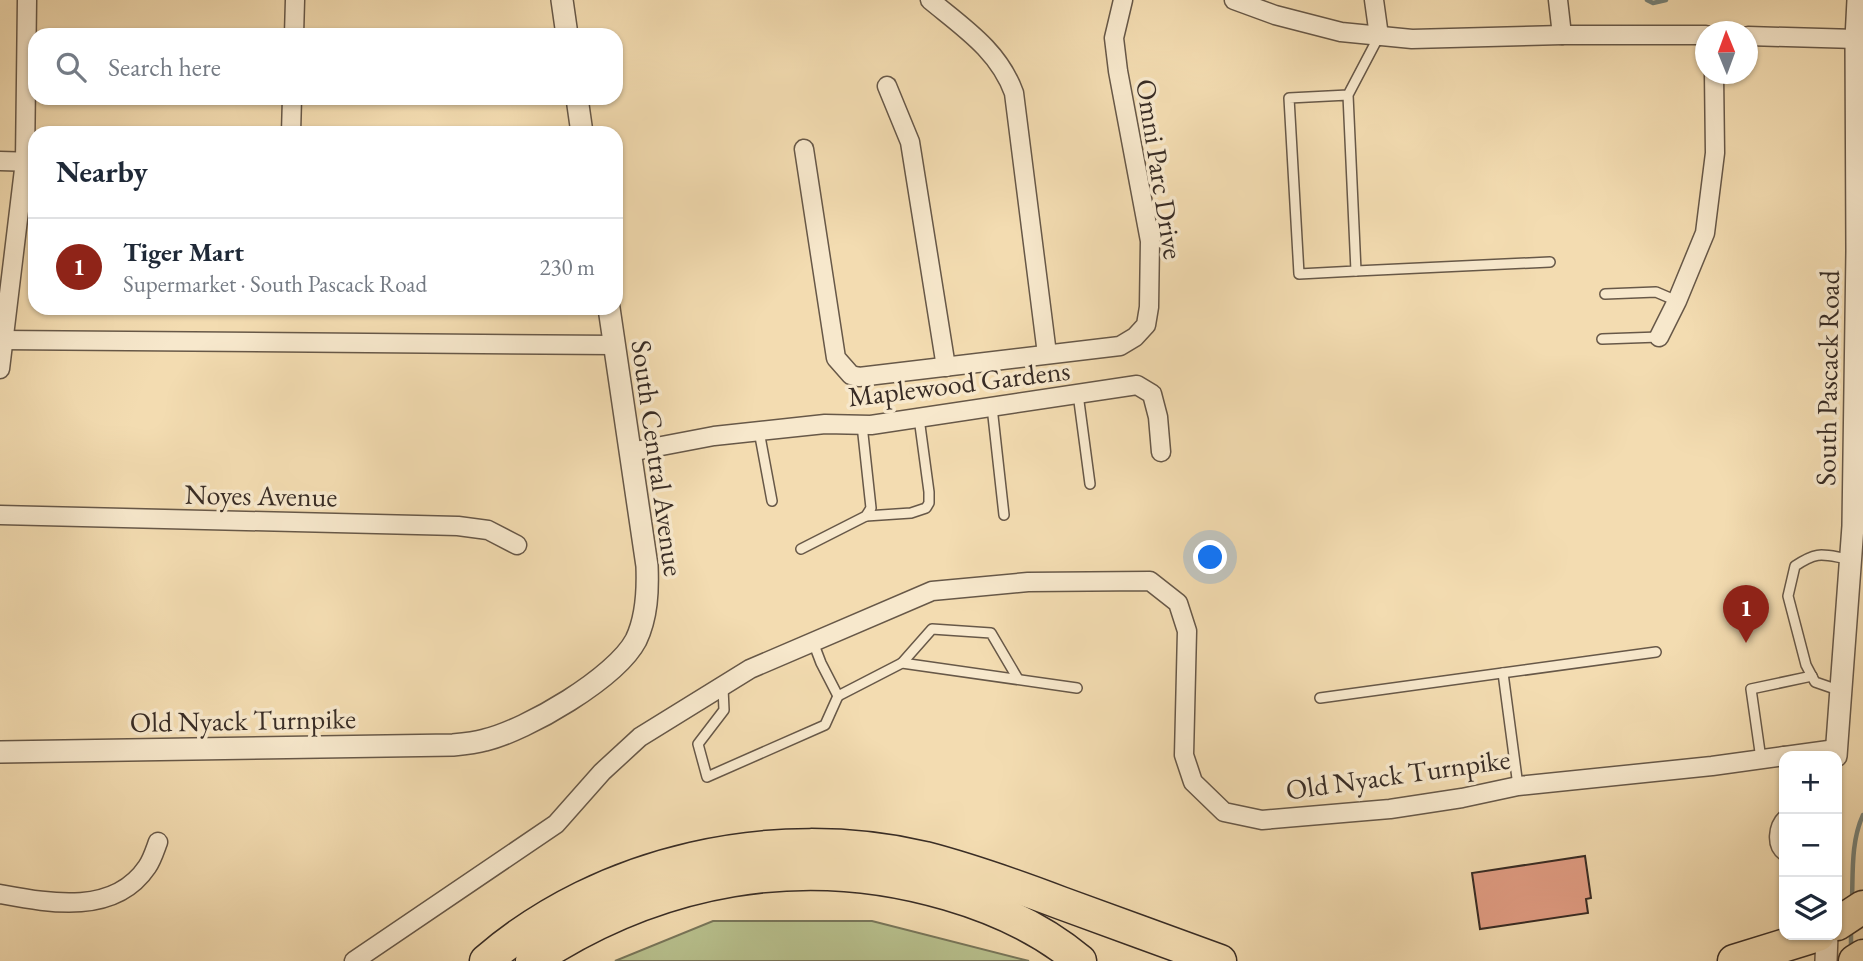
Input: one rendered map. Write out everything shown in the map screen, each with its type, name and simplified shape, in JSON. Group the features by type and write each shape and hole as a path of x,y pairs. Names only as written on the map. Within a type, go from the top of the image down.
{"highway":[{"path":"485,961 562,909 641,873 724,853 808,845 866,848 949,865 1220,961"},
{"path":"532,961 576,933 601,921 674,893 754,876 810,873 891,880 962,898 1032,928 1080,961"},
{"path":"1842,921 1863,907"},
{"path":"1735,961 1803,940"},
{"path":"1773,961 1810,940"},
{"path":"1855,961 1863,956"}],"street":[{"path":"27,0 28,54"},
{"path":"294,28 295,0"},
{"path":"562,0 566,28"},
{"path":"930,0 993,55 1008,77 1014,93 1047,354"},
{"name":"Omni Parc Drive","path":"804,149 836,358 851,375 859,377 1120,346 1135,337 1146,325 1149,307 1150,241 1114,37 1123,0"},
{"path":"1234,0 1275,15 1341,32 1412,39 1695,35"},
{"path":"1374,0 1379,36"},
{"path":"1558,0 1562,35"},
{"name":"South Pascack Road","path":"1836,751 1858,485 1858,1"},
{"path":"1758,36 1856,38"},
{"path":"1659,337 1678,301 1705,233 1715,153 1714,84"},
{"path":"887,86 910,142 946,367"},
{"path":"29,105 29,126"},
{"path":"291,126 292,105"},
{"path":"578,105 581,126"},
{"path":"0,161 28,162"},
{"path":"0,369 2,340 28,175"},
{"name":"South Central Avenue","path":"486,740 514,730 551,711 590,686 619,662 636,640 645,614 647,566 610,315"},
{"path":"2,340 614,345"},
{"name":"Maplewood Gardens","path":"630,452 714,436 825,424 871,425 1137,385 1152,394 1158,417 1161,452"},
{"name":"Noyes Avenue","path":"0,515 458,526 488,530 517,545"},
{"name":"Old Nyack Turnpike","path":"354,961 556,824 602,772 640,737 750,669 932,591 1028,582 1150,581 1178,603 1186,631 1184,755 1193,782 1224,812 1262,820 1390,809 1518,786 1779,757"},
{"name":"Old Nyack Turnpike","path":"0,752 453,745 486,740"},
{"path":"0,894 70,904 99,900 125,890 147,867 158,842"},
{"path":"1826,961 1827,940"}],"lane":[{"path":"1356,271 1348,95 1379,36"},
{"path":"1348,95 1289,98 1299,274 1550,262"},
{"path":"1605,294 1656,292 1678,301"},
{"path":"1602,340 1659,337"},
{"path":"1079,394 1090,484"},
{"path":"992,407 1004,515"},
{"path":"802,549 866,516 911,513 926,508 929,492 919,418"},
{"path":"862,425 871,508 866,516"},
{"path":"759,431 772,501"},
{"path":"1842,691 1815,682 1806,665 1788,596 1795,566 1810,556 1819,554 1851,559"},
{"path":"723,688 724,710 698,744 707,777 825,725 838,696 902,663 932,629 992,633 1018,678"},
{"path":"813,642 838,696"},
{"path":"1320,698 1656,652"},
{"path":"902,663 1077,688"},
{"path":"1503,673 1518,786"},
{"path":"1761,759 1752,689 1812,676"},
{"path":"1779,820 1775,827 1775,843 1779,853"}],"green space":[{"path":"713,921 872,921 1029,961 615,961"}],"building":[{"path":"1585,856 1591,898 1586,899 1588,913 1480,929 1472,873"}],"waterway":[{"path":"1647,0 1653,3 1666,0"},
{"path":"1852,900 1855,846 1863,815"},
{"path":"1851,930 1851,949"}],"place":[{"name":"Tiger Mart","path":"1746,643"}]}
